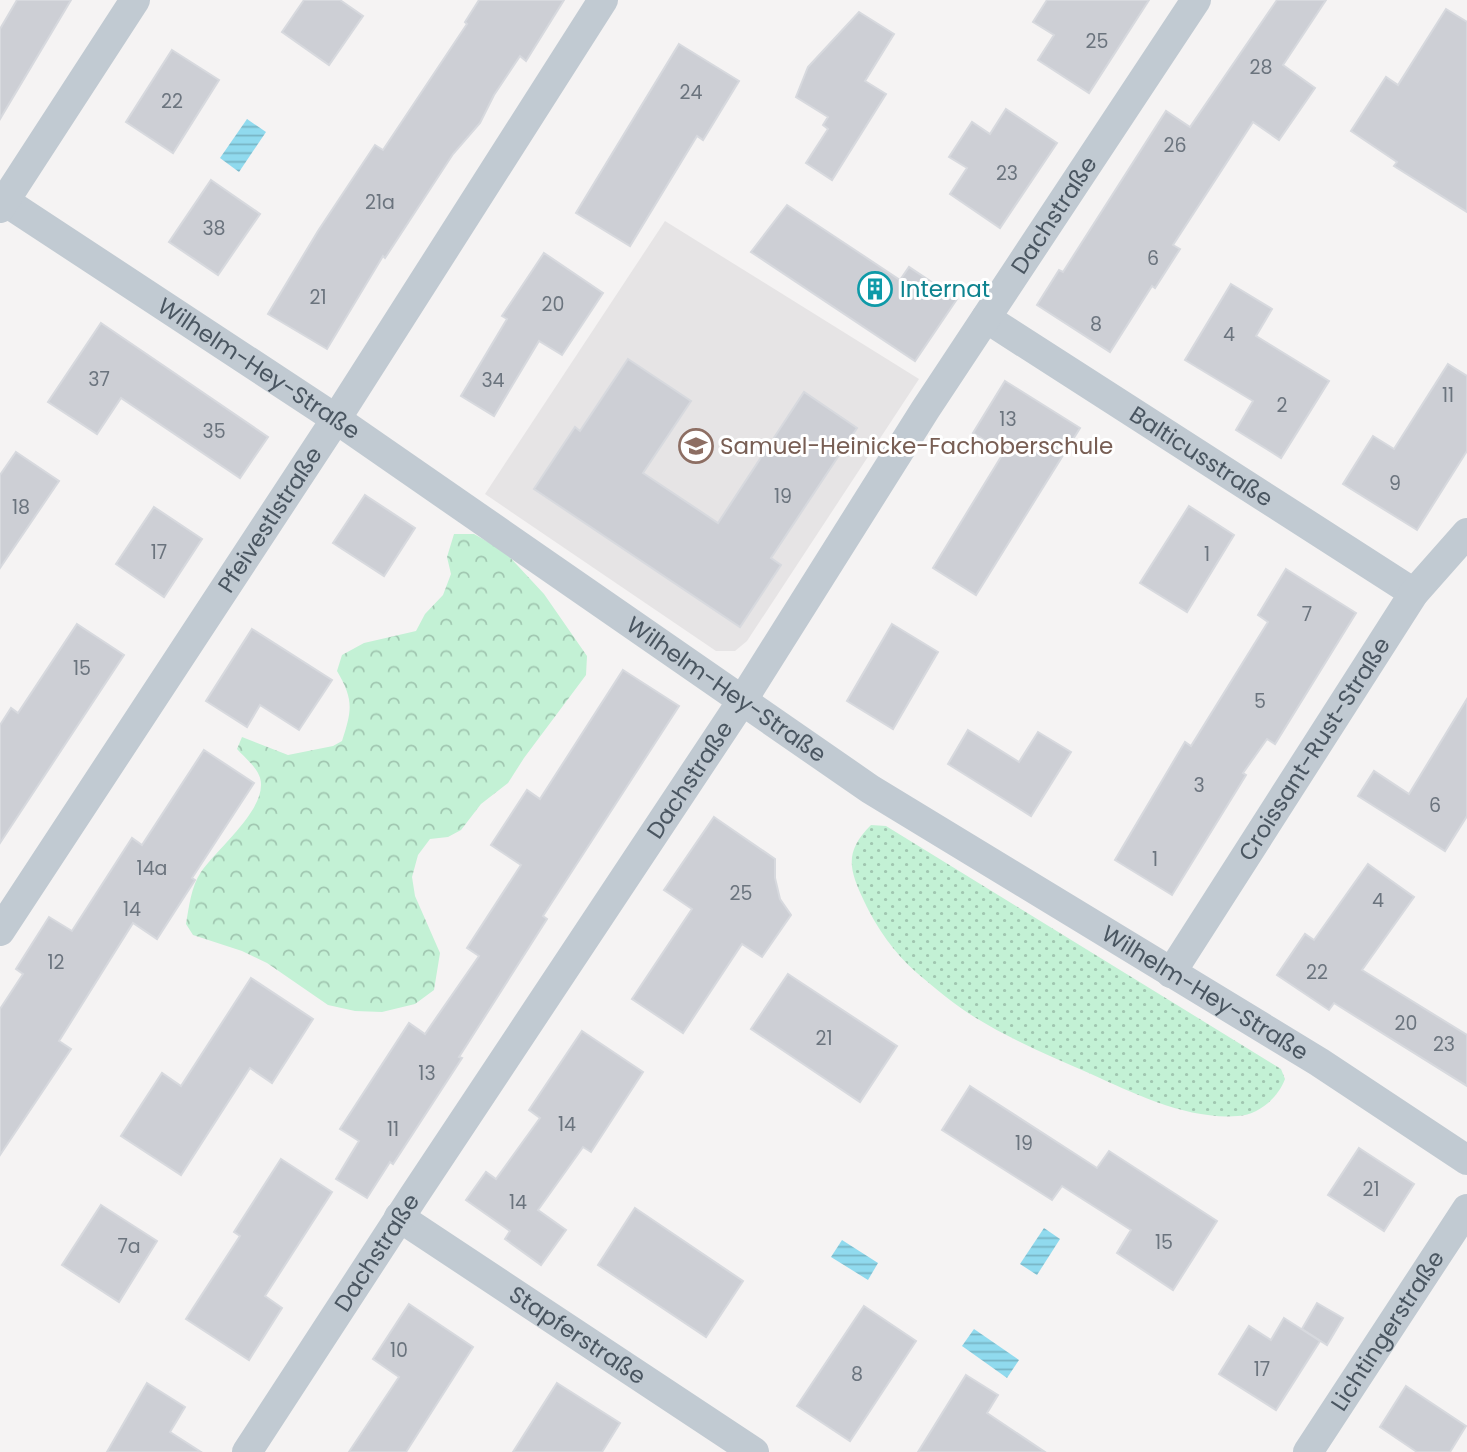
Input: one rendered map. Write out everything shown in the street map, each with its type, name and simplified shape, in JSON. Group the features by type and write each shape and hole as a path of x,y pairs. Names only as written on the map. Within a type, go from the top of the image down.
{"street":[{"path":"2,202 135,0"},
{"name":"Pfeivestlstraße","path":"0,931 336,419 603,0"},
{"name":"Dachstraße","path":"247,1452 399,1217 742,701 925,410 1196,0"},
{"name":"Wilhelm-Hey-Straße","path":"2,202 336,419 870,789 1319,1062 1467,1160"},
{"name":"Balticusstraße","path":"986,318 1414,593"},
{"name":"Croissant-Rust-Straße","path":"1171,974 1414,593 1467,533"},
{"name":"Lichtingerstraße","path":"1308,1452 1467,1209"},
{"name":"Stapferstraße","path":"399,1217 754,1452"}],"shaded area":[{"name":"Samuel-Heinicke-Fachoberschule","path":"665,221 919,379 747,641 735,651 716,651 485,494"}],"green space":[{"path":"454,534 474,534 504,551 544,594 587,656 586,675 508,783 481,804 461,830 448,837 430,839 418,855 412,877 415,896 440,953 434,990 415,1004 382,1012 355,1011 328,1005 267,963 242,951 193,935 186,924 189,904 201,872 237,831 259,795 261,784 258,774 237,749 242,737 288,755 333,746 342,741 350,705 337,671 342,655 364,643 416,631 425,614 443,595 451,574 447,557"},
{"path":"871,825 886,826 1281,1069 1285,1079 1278,1093 1260,1109 1245,1115 1219,1116 1181,1110 1047,1055 968,1013 909,966 887,940 869,911 855,879 852,861 856,844"}],"water":[{"path":"247,119 266,132 239,172 220,158"},
{"path":"1044,1228 1060,1239 1037,1275 1020,1264"},
{"path":"842,1240 878,1263 868,1280 831,1257"},
{"path":"974,1329 1019,1360 1007,1378 962,1346"}],"building":[{"path":"17,0 71,0 0,119 0,29"},
{"path":"304,0 340,0 363,16 329,65 282,32"},
{"path":"479,0 564,0 526,61 520,56 494,95 480,123 453,154 385,258 383,256 327,349 268,314 318,231 375,145 383,150 467,24 465,22"},
{"path":"1047,0 1149,0 1089,93 1038,60 1054,35 1033,22"},
{"path":"1277,0 1326,0 1283,65 1315,88 1279,140 1253,122 1173,245 1180,249 1155,288 1152,286 1110,352 1037,305 1059,270 1063,272 1166,111 1190,127"},
{"path":"1446,9 1467,22 1467,212 1394,166 1397,162 1351,131 1386,77 1398,85"},
{"path":"859,12 894,34 865,81 886,94 832,180 806,163 828,129 823,125 828,117 796,97 808,67"},
{"path":"679,44 739,81 703,140 697,136 630,246 576,213"},
{"path":"172,50 219,80 173,153 126,122"},
{"path":"1006,109 1057,143 1000,228 950,194 967,168 949,157 972,122 990,134"},
{"path":"211,180 260,214 218,275 169,242"},
{"name":"Internat","path":"787,205 900,280 909,267 957,299 915,361 751,252"},
{"path":"544,253 603,293 562,355 539,341 494,416 461,396 507,319 502,316"},
{"path":"1231,284 1272,309 1256,336 1329,381 1281,458 1236,430 1253,401 1185,360"},
{"path":"101,323 268,437 240,478 121,398 97,434 48,402"},
{"path":"628,359 691,401 643,473 718,523 804,392 857,428 771,558 781,565 740,627 534,489 575,427 580,431"},
{"path":"1448,364 1467,376 1467,451 1417,530 1343,484 1373,436 1394,449"},
{"path":"1005,381 1080,428 976,595 933,568 1004,452 973,433"},
{"path":"16,452 59,481 0,568 0,475"},
{"path":"365,495 415,528 384,576 333,543"},
{"path":"1189,506 1234,535 1187,612 1140,583"},
{"path":"154,507 202,539 164,597 116,564"},
{"path":"1286,569 1356,613 1275,744 1267,739 1243,773 1246,775 1172,895 1115,860 1185,742 1191,746 1268,622 1258,615"},
{"path":"77,624 124,655 0,843 0,725 11,708 18,713"},
{"path":"892,624 938,652 893,729 847,701"},
{"path":"252,629 332,680 299,730 260,705 247,727 206,701"},
{"path":"623,670 679,706 543,916 547,919 459,1057 462,1058 393,1164 390,1162 367,1198 336,1179 359,1141 340,1129 409,1023 425,1034 479,956 467,948 521,865 491,845 527,790 540,799"},
{"path":"1467,699 1467,816 1445,851 1358,796 1374,771 1409,794"},
{"path":"968,730 1019,762 1038,732 1071,752 1031,816 948,764"},
{"path":"204,750 254,783 192,878 195,880 157,939 133,923 59,1041 71,1049 0,1155 0,1009 23,974 16,969 49,917 72,931 132,838 142,845"},
{"path":"714,817 775,859 775,878 780,899 791,915 762,957 742,944 683,1033 632,999 692,909 664,890"},
{"path":"1368,864 1414,897 1362,970 1467,1035 1467,1086 1334,1003 1329,1010 1277,975 1305,934 1314,940"},
{"path":"788,974 897,1046 860,1102 751,1029"},
{"path":"251,978 313,1019 272,1083 250,1068 181,1175 121,1136 162,1073 181,1086"},
{"path":"582,1031 643,1072 591,1152 583,1147 538,1210 566,1230 541,1265 505,1239 510,1231 466,1200 486,1172 496,1179 540,1118 529,1110"},
{"path":"970,1086 1097,1168 1109,1151 1217,1221 1173,1290 1117,1253 1131,1230 1062,1186 1052,1200 942,1130"},
{"path":"1359,1148 1414,1184 1384,1231 1328,1195"},
{"path":"281,1159 332,1192 265,1296 282,1308 249,1360 186,1319 240,1236 234,1232"},
{"path":"101,1205 157,1241 119,1302 62,1265"},
{"path":"635,1208 743,1281 706,1337 598,1265"},
{"path":"1317,1303 1343,1318 1327,1345 1302,1329"},
{"path":"409,1304 473,1347 406,1452 349,1452 399,1377 373,1359"},
{"path":"864,1306 916,1341 850,1441 797,1406"},
{"path":"1284,1318 1320,1341 1276,1410 1219,1374 1249,1326 1271,1340"},
{"path":"966,1375 998,1395 987,1413 1045,1452 918,1452"},
{"path":"147,1383 185,1407 170,1432 201,1452 107,1452"},
{"path":"557,1383 620,1423 602,1452 513,1452"},
{"path":"1406,1386 1466,1426 1450,1452 1417,1452 1380,1427"}],"place":[{"name":"Internat","path":"875,289"},
{"name":"Samuel-Heinicke-Fachoberschule","path":"696,446"}]}
